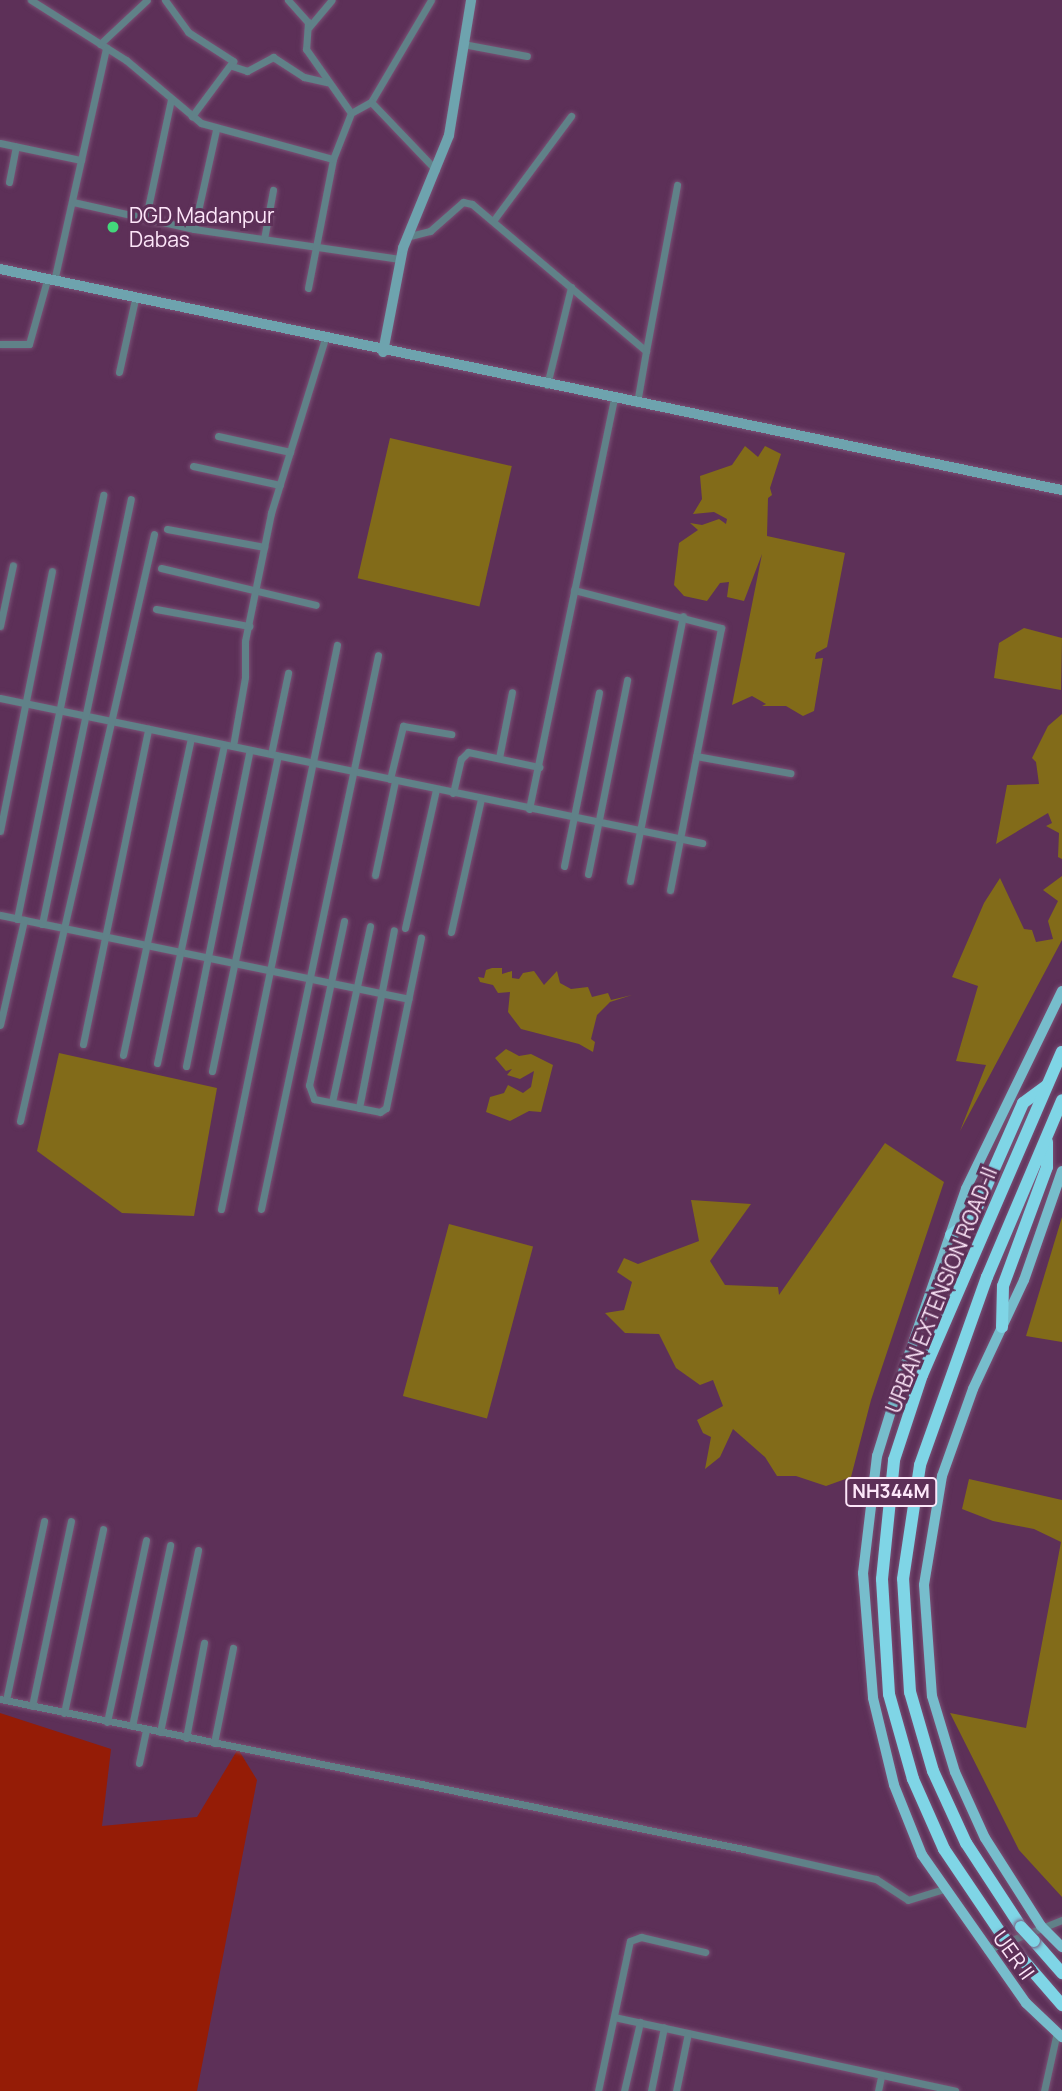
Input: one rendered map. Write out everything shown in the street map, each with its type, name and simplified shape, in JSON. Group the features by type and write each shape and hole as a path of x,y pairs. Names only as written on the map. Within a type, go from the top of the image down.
{"highway":[{"name":"URBAN EXTENSION ROAD-II","path":"1062,1052 922,1375 894,1460 882,1579 889,1694 913,1779 944,1849 1006,1940 1062,2004"},
{"path":"951,1235 971,1221 1023,1103 1048,1084"},
{"name":"URBAN EXTENSION ROAD-II","path":"1062,1100 987,1277 920,1465 902,1579 910,1692 933,1771 966,1843 1027,1934 1062,1973"},
{"path":"1002,1327 1003,1286 1047,1167 1047,1135"}],"main road":[{"path":"383,352 406,237 449,135 471,0"},
{"path":"0,269 383,352 1062,491"},
{"name":"UER II","path":"1060,2035 1026,2003 943,1889 922,1855 894,1785 873,1698 863,1573 877,1456 966,1189 1062,991"},
{"name":"UER II","path":"1062,1171 1047,1222 973,1389 942,1476 924,1585 932,1696 955,1772 985,1838 1041,1926 1062,1947"}],"street":[{"path":"31,0 103,46 192,116 216,130 333,159"},
{"path":"0,344 29,344 51,281 73,202 103,46 147,0"},
{"path":"165,0 188,32 230,58 232,66"},
{"path":"288,0 309,27"},
{"path":"332,0 309,27 304,41 327,83 351,113"},
{"path":"308,288 333,159 351,113 371,102 431,0"},
{"path":"463,44 527,55"},
{"path":"232,66 247,71 273,57 304,77 327,83"},
{"path":"192,116 232,66"},
{"path":"146,217 171,99"},
{"path":"371,102 436,170"},
{"path":"493,221 570,116"},
{"path":"194,229 216,130"},
{"path":"0,143 81,160"},
{"path":"9,182 16,147"},
{"path":"637,404 677,185"},
{"path":"264,239 273,190"},
{"path":"73,202 194,229 400,259"},
{"path":"406,237 430,231 468,202 646,351"},
{"path":"547,385 570,288"},
{"path":"119,372 135,299"},
{"path":"233,746 249,626 264,547 325,339"},
{"path":"529,809 614,399"},
{"path":"219,436 290,452"},
{"path":"193,467 280,485"},
{"path":"0,1025 103,495"},
{"path":"42,924 88,716 131,499"},
{"path":"167,529 264,547"},
{"path":"20,1121 67,929 154,534"},
{"path":"0,626 13,565"},
{"path":"161,568 316,605"},
{"path":"0,831 52,571"},
{"path":"573,590 716,623 722,634 670,890"},
{"path":"156,609 249,626"},
{"path":"630,881 683,616"},
{"path":"221,1209 337,645"},
{"path":"261,1209 378,655"},
{"path":"212,1071 235,964 288,673"},
{"path":"588,874 627,680"},
{"path":"499,758 512,692"},
{"path":"564,866 598,692"},
{"path":"0,698 529,809 702,842"},
{"path":"375,875 403,726 451,734"},
{"path":"83,1044 148,729"},
{"path":"123,1055 191,738"},
{"path":"158,1063 224,745"},
{"path":"186,1066 250,750"},
{"path":"453,793 464,755 499,758 539,767"},
{"path":"696,756 790,774"},
{"path":"405,928 436,789"},
{"path":"451,932 481,799"},
{"path":"0,915 408,999"},
{"path":"344,921 308,1093 359,1108 380,1112 387,1108 421,938"},
{"path":"332,1102 370,926"},
{"path":"359,1108 394,930"},
{"path":"44,1521 3,1699 876,1879 908,1900 943,1889"},
{"path":"32,1706 71,1521"},
{"path":"64,1713 103,1530"},
{"path":"107,1722 146,1539"},
{"path":"132,1727 170,1545"},
{"path":"160,1732 198,1550"},
{"path":"186,1738 204,1643"},
{"path":"214,1744 233,1648"},
{"path":"139,1763 146,1730"},
{"path":"987,1950 1006,1940 1062,1920"},
{"path":"598,2091 633,1938 705,1952"},
{"path":"614,2017 940,2090 955,2091"},
{"path":"624,2091 640,2022"},
{"path":"651,2091 664,2027"},
{"path":"676,2091 688,2033"},
{"path":"1044,2091 1060,2035"},
{"path":"878,2091 881,2077"}],"shaded area":[{"path":"390,438 512,466 479,606 358,578"},
{"path":"745,446 758,457 765,446 781,454 770,488 772,495 768,498 767,536 845,553 827,647 816,653 815,659 823,658 814,711 803,716 786,706 762,706 766,704 752,696 732,705 762,554 744,601 727,597 729,582 720,583 707,601 684,596 674,585 679,543 698,530 690,523 702,525 719,519 726,524 727,519 714,512 693,514 702,499 700,476 732,465"},
{"path":"1024,628 1062,638 1061,690 994,678 999,643"},
{"path":"1062,714 1062,859 1058,857 1059,833 1046,826 1052,823 1048,813 996,844 1007,785 1039,784 1036,762 1032,758 1048,726"},
{"path":"1062,876 1062,940 960,1131 986,1065 956,1061 978,986 952,977 984,903 1000,878 1024,929 1032,930 1036,942 1053,939 1048,921 1058,901 1043,890"},
{"path":"502,968 502,974 512,971 512,978 519,979 523,973 534,971 544,985 557,971 560,983 571,989 588,987 592,997 608,993 611,1000 632,995 610,1002 597,1015 591,1039 595,1042 593,1052 579,1044 521,1029 508,1012 510,992 498,993 493,985 480,982 478,977 484,978 486,970"},
{"path":"506,1049 519,1056 531,1054 553,1065 541,1112 529,1111 510,1121 486,1112 490,1097 504,1093 508,1085 523,1093 531,1087 534,1071 520,1079 507,1075 512,1069 506,1071 495,1058"},
{"path":"59,1053 217,1088 194,1216 122,1213 37,1151"},
{"path":"885,1143 944,1182 871,1400 851,1477 826,1486 796,1476 777,1476 765,1457 733,1429 720,1457 705,1469 711,1437 703,1433 697,1420 723,1406 713,1380 700,1385 676,1368 659,1334 625,1333 605,1313 624,1310 632,1282 617,1272 624,1258 638,1264 699,1241 691,1200 751,1204 710,1261 725,1285 778,1287 779,1295"},
{"path":"1062,1217 1062,1342 1026,1336"},
{"path":"449,1224 533,1247 487,1418 403,1396"},
{"path":"969,1479 1062,1500 1062,1897 1019,1850 950,1713 1026,1728 1061,1542 1034,1529 993,1521 962,1509"},
{"path":"0,1713 111,1749 102,1826 197,1817 238,1749 257,1780 197,2091 0,2091"}],"place":[{"name":"DGD Madanpur Dabas","path":"113,227"}]}
